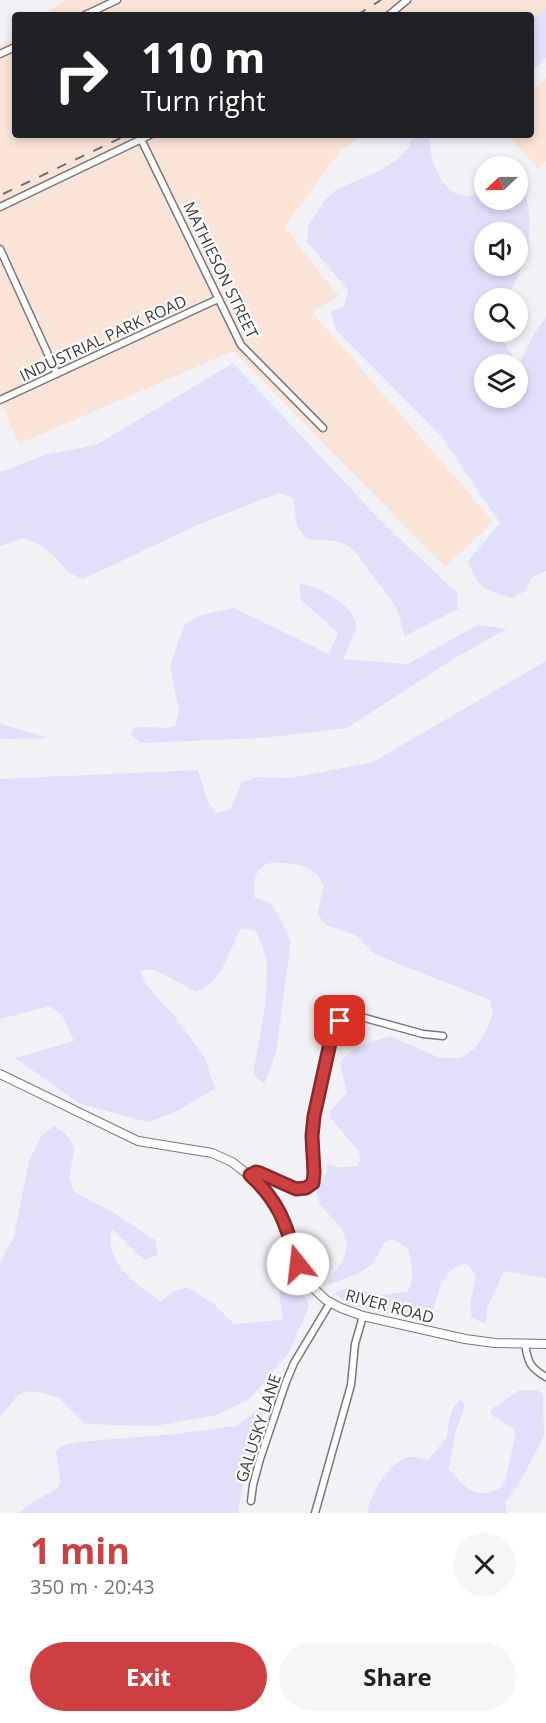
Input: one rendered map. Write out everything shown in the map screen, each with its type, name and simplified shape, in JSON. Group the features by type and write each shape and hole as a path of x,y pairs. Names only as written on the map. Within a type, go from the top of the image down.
{"street":[{"path":"91,12 117,0"},
{"path":"393,12 407,0"},
{"path":"0,207 138,138"},
{"name":"MATHIESON STREET","path":"140,138 241,345 323,428"},
{"path":"0,249 57,374"},
{"name":"INDUSTRIAL PARK ROAD","path":"0,400 218,299"},
{"path":"250,1175 260,1173 296,1189 306,1188 313,1183 312,1136 317,1101 332,1034 345,1017 354,1016 423,1034 443,1036"},
{"name":"RIVER ROAD","path":"0,1074 138,1141 212,1153 232,1162 250,1175 278,1207 288,1229 299,1269 307,1282 330,1303 363,1316 465,1340 546,1344"},
{"name":"GALUSKY LANE","path":"251,1501 262,1452 286,1382 294,1363 330,1303"},
{"path":"315,1511 351,1385 356,1344 363,1316"},
{"path":"525,1344 531,1366 546,1377"}],"shaded area":[{"path":"65,0 546,0 546,10 534,18 534,12 47,12"},
{"path":"546,8 546,57 534,70 534,18"},
{"path":"12,37 12,138 358,138 342,149 284,227 339,296 312,312 494,522 445,567 233,351 19,444 0,400 0,46"},
{"path":"546,78 546,161 538,168 510,138 534,138 534,89"},
{"path":"412,138 429,138 433,159 443,182 451,191 461,195 474,194 474,210 528,210 528,208 530,223 528,253 528,222 474,222 474,276 518,276 512,288 474,288 474,342 504,342 512,354 474,354 474,408 528,408 528,354 524,354 546,317 546,571 532,577 525,591 512,598 495,593 479,584 468,561 500,523 441,436 335,329 331,312 344,306 348,290 307,242 308,226 325,200 337,189 381,170 408,149"},
{"path":"233,363 381,521 457,593 458,609 405,636 396,607 359,557 349,546 336,541 306,539 297,526 293,498 279,493 202,523 83,579 69,573 50,552 24,538 0,546 0,472 48,454 96,445"},
{"path":"299,584 328,594 348,609 353,616 357,628 343,659 408,664 477,625 507,629 455,658 347,728 263,738 141,743 130,734 134,728 139,727 175,726 179,711 170,665 185,624 201,615 234,608 329,654 338,633 301,600"},
{"path":"546,661 546,1278 504,1271 487,1308 486,1324 472,1318 470,1304 476,1276 466,1263 452,1269 442,1282 432,1312 424,1322 346,1304 335,1293 349,1287 378,1295 407,1292 412,1271 408,1249 393,1240 388,1240 368,1268 343,1280 327,1284 343,1260 347,1245 342,1229 320,1205 316,1191 328,1170 326,1164 354,1167 358,1166 361,1159 358,1151 330,1117 331,1110 347,1093 340,1063 344,1057 356,1049 390,1036 440,1058 461,1058 475,1048 484,1035 493,1014 490,1000 376,955 355,935 326,925 317,914 324,886 317,875 300,866 272,863 257,872 254,897 272,904 291,941 276,1053 264,1084 253,1074 266,1001 267,959 256,931 241,928 221,971 210,984 197,992 155,970 140,970 146,985 176,1018 205,1058 215,1089 171,1114 148,1122 80,1104 15,1058 74,1041 62,1015 50,1006 0,1019 0,779 198,770 207,799 215,813 230,810 242,782 258,777 291,778 373,762"},
{"path":"0,723 7,726 51,738 0,739"},
{"path":"54,1126 66,1134 75,1148 69,1178 74,1192 116,1214 155,1240 158,1255 144,1260 112,1229 112,1252 117,1262 124,1272 161,1302 172,1292 187,1287 214,1304 234,1324 283,1320 277,1276 278,1262 307,1300 309,1307 289,1352 251,1398 217,1415 155,1426 85,1424 58,1397 32,1391 17,1396 0,1415 0,1262 14,1237 29,1161 42,1135"},
{"path":"520,1390 537,1390 543,1395 544,1436 520,1482 505,1503 507,1513 368,1513 376,1488 395,1465 409,1457 428,1460 446,1438 452,1409 461,1399 465,1406 456,1430 449,1469 473,1491 486,1493 500,1488 505,1482 515,1437 514,1429 493,1416 490,1410"},
{"path":"265,1408 242,1490 238,1513 18,1513 58,1488 60,1482 56,1451 61,1446 78,1442 237,1426 258,1409"}],"railway":[{"path":"362,12 381,0"},
{"path":"3,194 121,138"}],"route":[{"path":"298,1264 288,1229 278,1207 250,1175 260,1173 296,1189 306,1188 313,1183 314,1116 332,1034 340,1021"}]}
